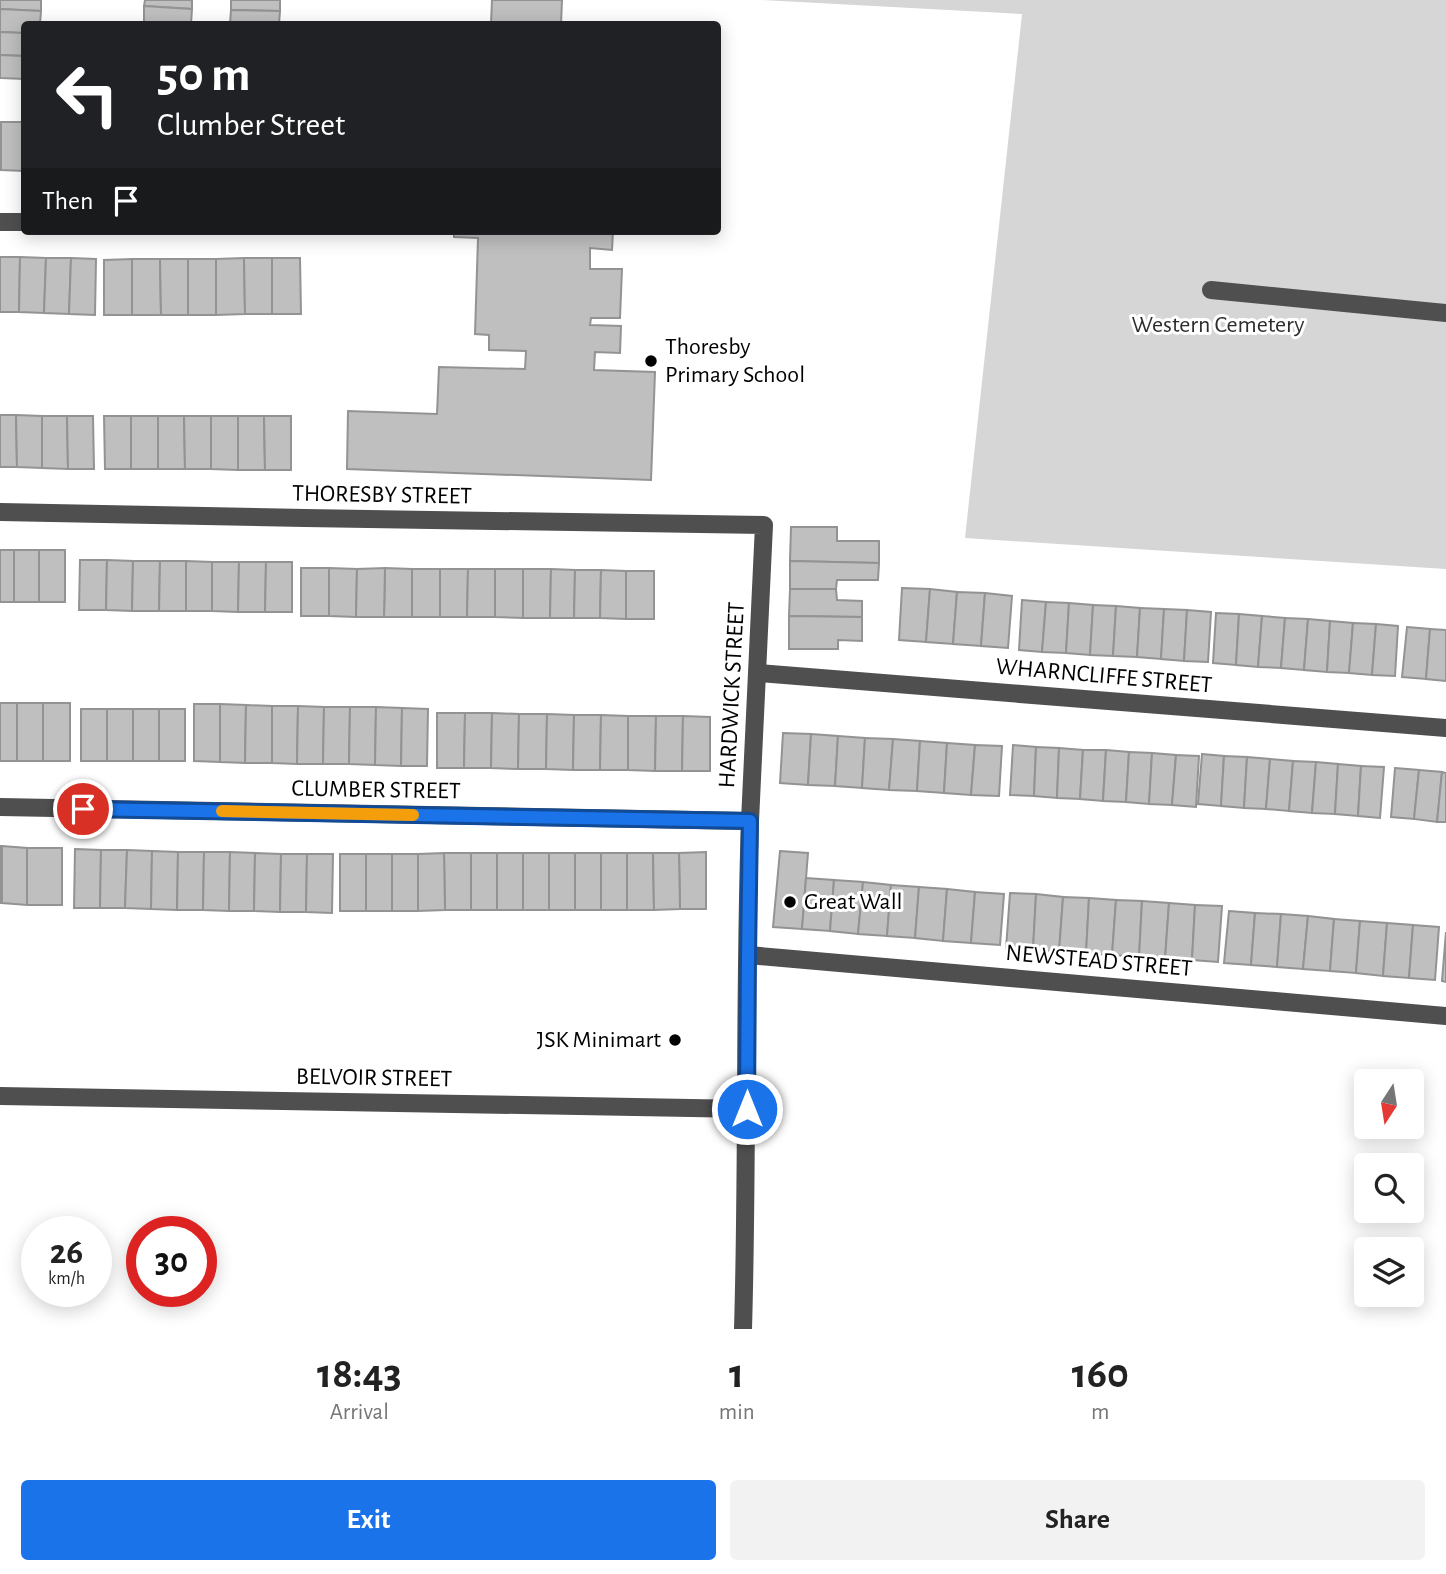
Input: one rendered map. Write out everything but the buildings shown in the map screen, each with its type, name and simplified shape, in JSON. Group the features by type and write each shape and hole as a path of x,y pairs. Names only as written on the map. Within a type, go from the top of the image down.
{"street":[{"path":"0,222 21,222"},
{"path":"1212,289 1446,313"},
{"name":"THORESBY STREET","path":"0,512 764,525"},
{"name":"HARDWICK STREET","path":"743,1329 750,821 764,525"},
{"name":"WHARNCLIFFE STREET","path":"758,673 1446,728"},
{"name":"CLUMBER STREET","path":"0,807 750,821"},
{"name":"NEWSTEAD STREET","path":"748,956 1446,1016"},
{"name":"BELVOIR STREET","path":"0,1096 747,1109"}],"green space":[{"name":"Western Cemetery","path":"760,0 1446,0 1446,569 965,538 1022,14"}],"slow traffic":[{"path":"222,811 413,815"}],"place":[{"name":"Thoresby Primary School","path":"651,361"},
{"name":"Great Wall","path":"790,902"},
{"name":"JSK Minimart","path":"675,1040"}],"route":[{"path":"83,809 750,821 747,1109"}]}
